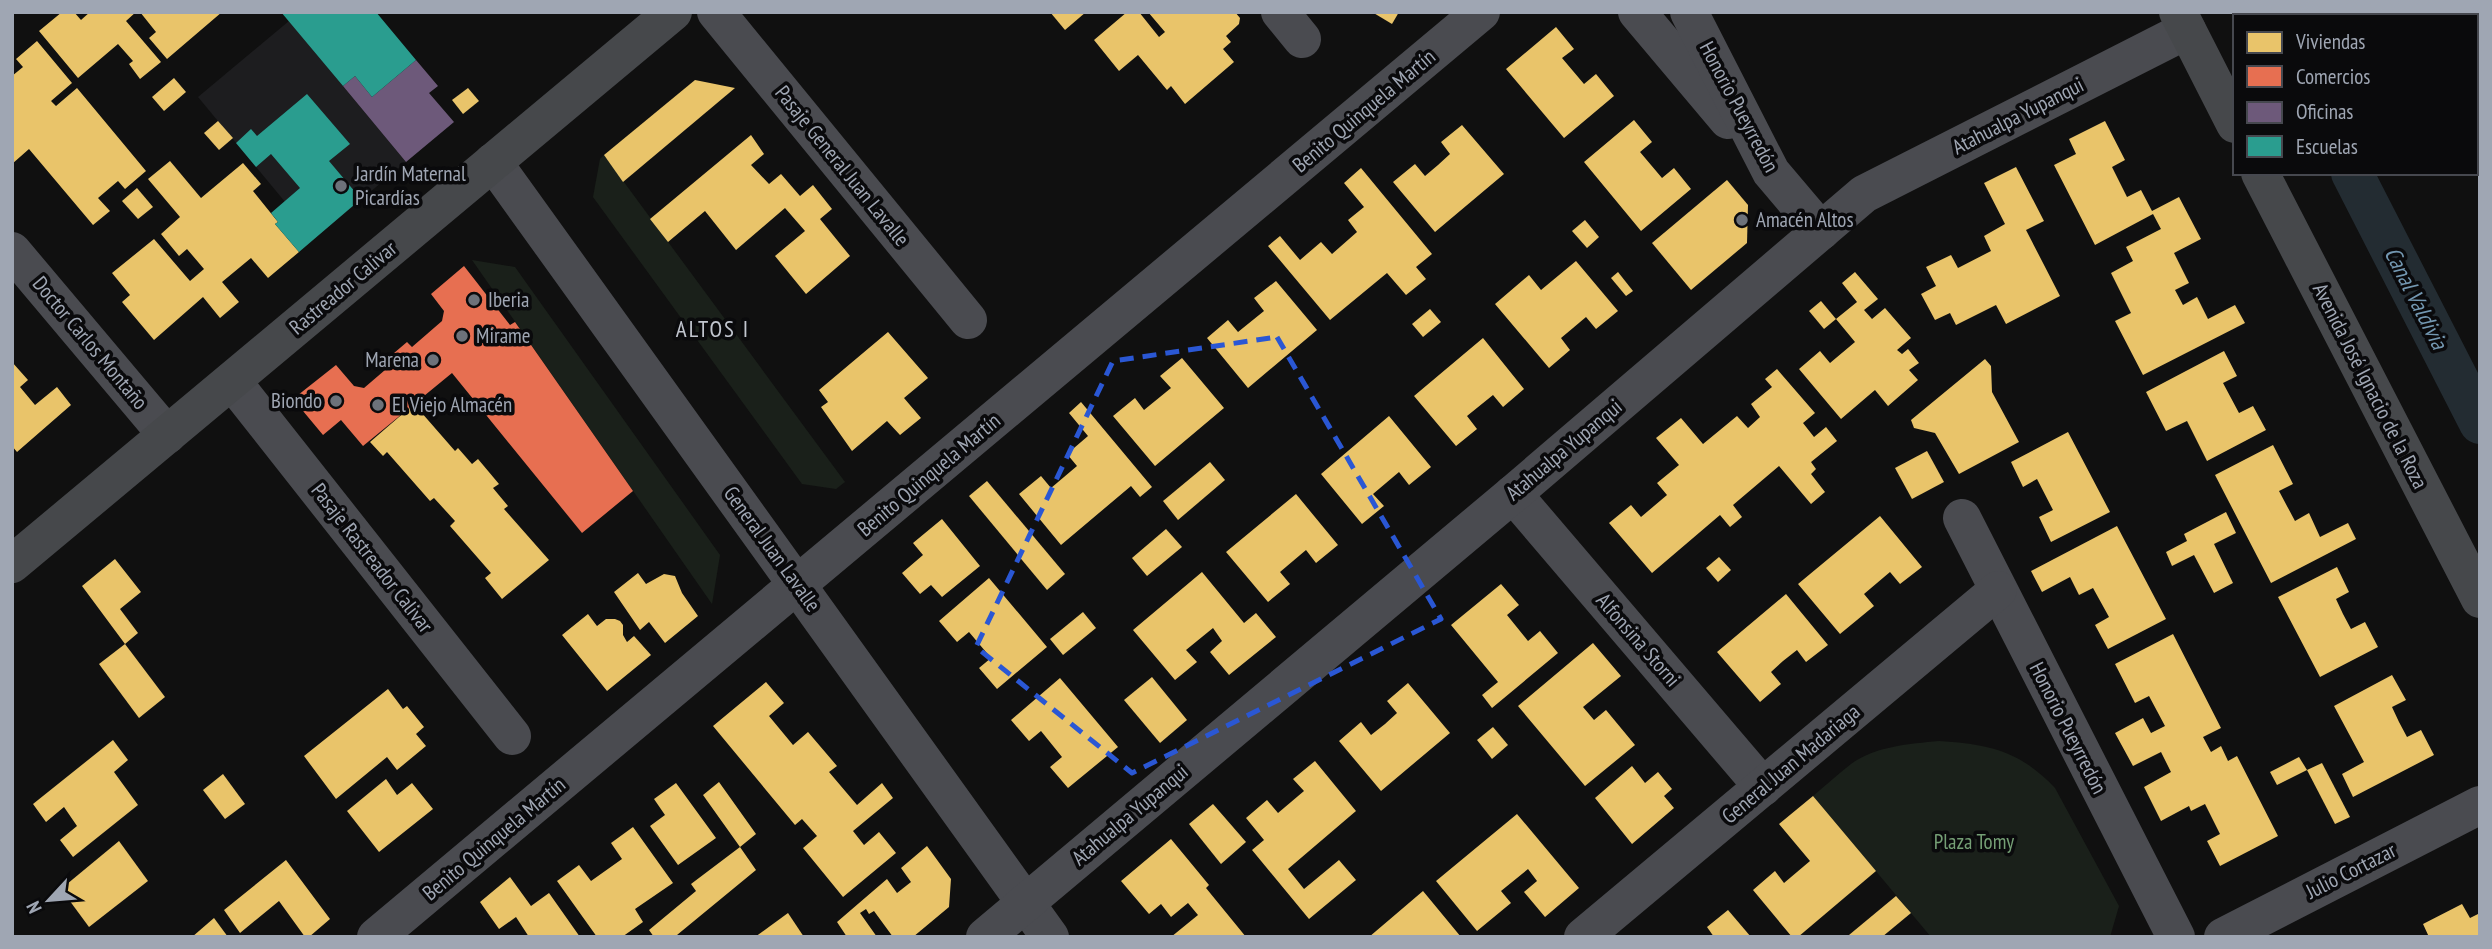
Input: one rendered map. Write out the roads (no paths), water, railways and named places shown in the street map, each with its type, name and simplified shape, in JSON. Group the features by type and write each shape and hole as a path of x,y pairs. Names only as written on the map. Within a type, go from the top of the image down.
{"main road":[{"name":"Rastreador Calivar","path":"12,564 673,12"},
{"path":"2182,21 2233,120"},
{"name":"Avenida José Ignacio de la Roza","path":"2261,175 2480,599"}],"street":[{"name":"Pasaje General Juan Lavalle","path":"716,12 968,320"},
{"name":"Benito Quinquela Martín","path":"376,937 1481,12"},
{"path":"1637,12 1771,172"},
{"name":"Honorio Pueyrredón","path":"1689,12 1771,172 1821,231"},
{"name":"Atahualpa Yupanqui","path":"985,937 1513,494 1864,194 2182,21"},
{"name":"General Juan Lavalle","path":"493,162 1050,937"},
{"name":"Doctor Carlos Montaño","path":"12,251 167,435"},
{"name":"Pasaje Rastreador Calivar","path":"232,381 512,736"},
{"name":"Alfonsina Storni","path":"1513,494 1763,787"},
{"name":"Honorio Pueyrredón","path":"1962,518 2176,937"},
{"name":"General Juan Madariaga","path":"1583,937 1998,590"},
{"name":"Julio Cortazar","path":"2222,937 2480,805"}],"waterway":[{"name":"Canal Valdivia","path":"2353,175 2480,423"}],"place":[{"name":"Jardín Maternal Picardías","path":"341,186"},
{"name":"Amacén Altos","path":"1742,220"},
{"name":"Iberia","path":"474,300"},
{"name":"Mirame","path":"462,336"},
{"name":"Marena","path":"433,360"},
{"name":"Biondo","path":"336,401"},
{"name":"El Viejo Almacén","path":"378,405"}],"district":[{"name":"ALTOS I","path":"713,329"}],"park label":[{"name":"Plaza Tomy","path":"1974,842"}]}
